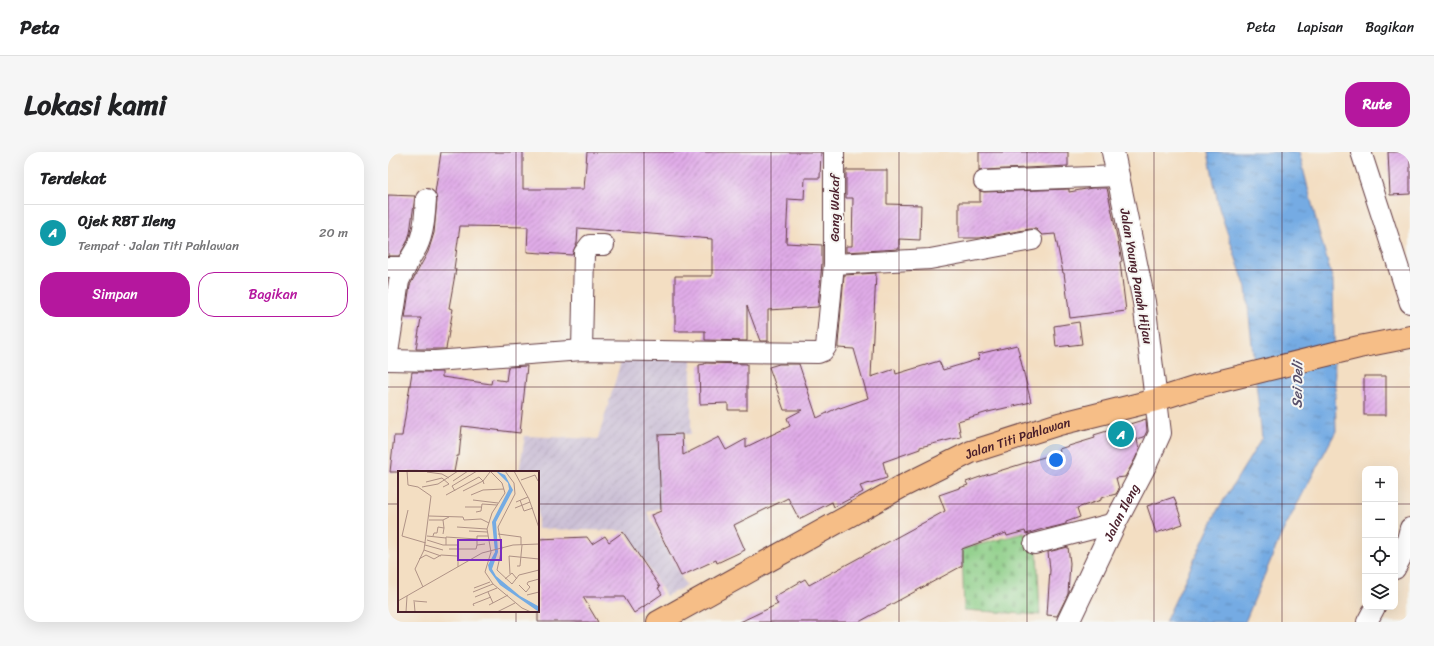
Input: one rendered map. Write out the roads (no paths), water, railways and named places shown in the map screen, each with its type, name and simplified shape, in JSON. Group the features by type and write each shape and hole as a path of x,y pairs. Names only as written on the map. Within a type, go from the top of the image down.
{"main road":[{"name":"Jalan Titi Pahlawan","path":"658,622 901,487 971,452 1059,424 1156,400 1197,387 1359,347 1410,337"}],"street":[{"name":"Gang Wakaf","path":"390,358 434,361 582,350 818,353 823,351 826,347 834,264 834,152"},
{"name":"Jalan Young Panah Hijau","path":"1113,152 1144,302 1156,400"},
{"path":"1361,152 1410,303"},
{"path":"984,181 1119,176"},
{"path":"390,358 399,281 397,267 410,257 417,246 424,220 426,199"},
{"path":"834,264 930,259 1032,240"},
{"path":"582,350 584,253 590,245 604,245"},
{"name":"Jalan Ileng","path":"1068,622 1160,433 1156,400"},
{"path":"1034,544 1115,523"},
{"path":"1398,563 1404,552 1410,528"},
{"path":"1367,622 1373,610"}],"water":[{"name":"Sei Deli","path":"1208,152 1299,152 1333,281 1336,431 1282,533 1245,622 1165,622 1217,511 1262,438 1246,288 1219,208"}],"place":[{"name":"Ojek RBT Ileng","path":"1121,434"}]}
